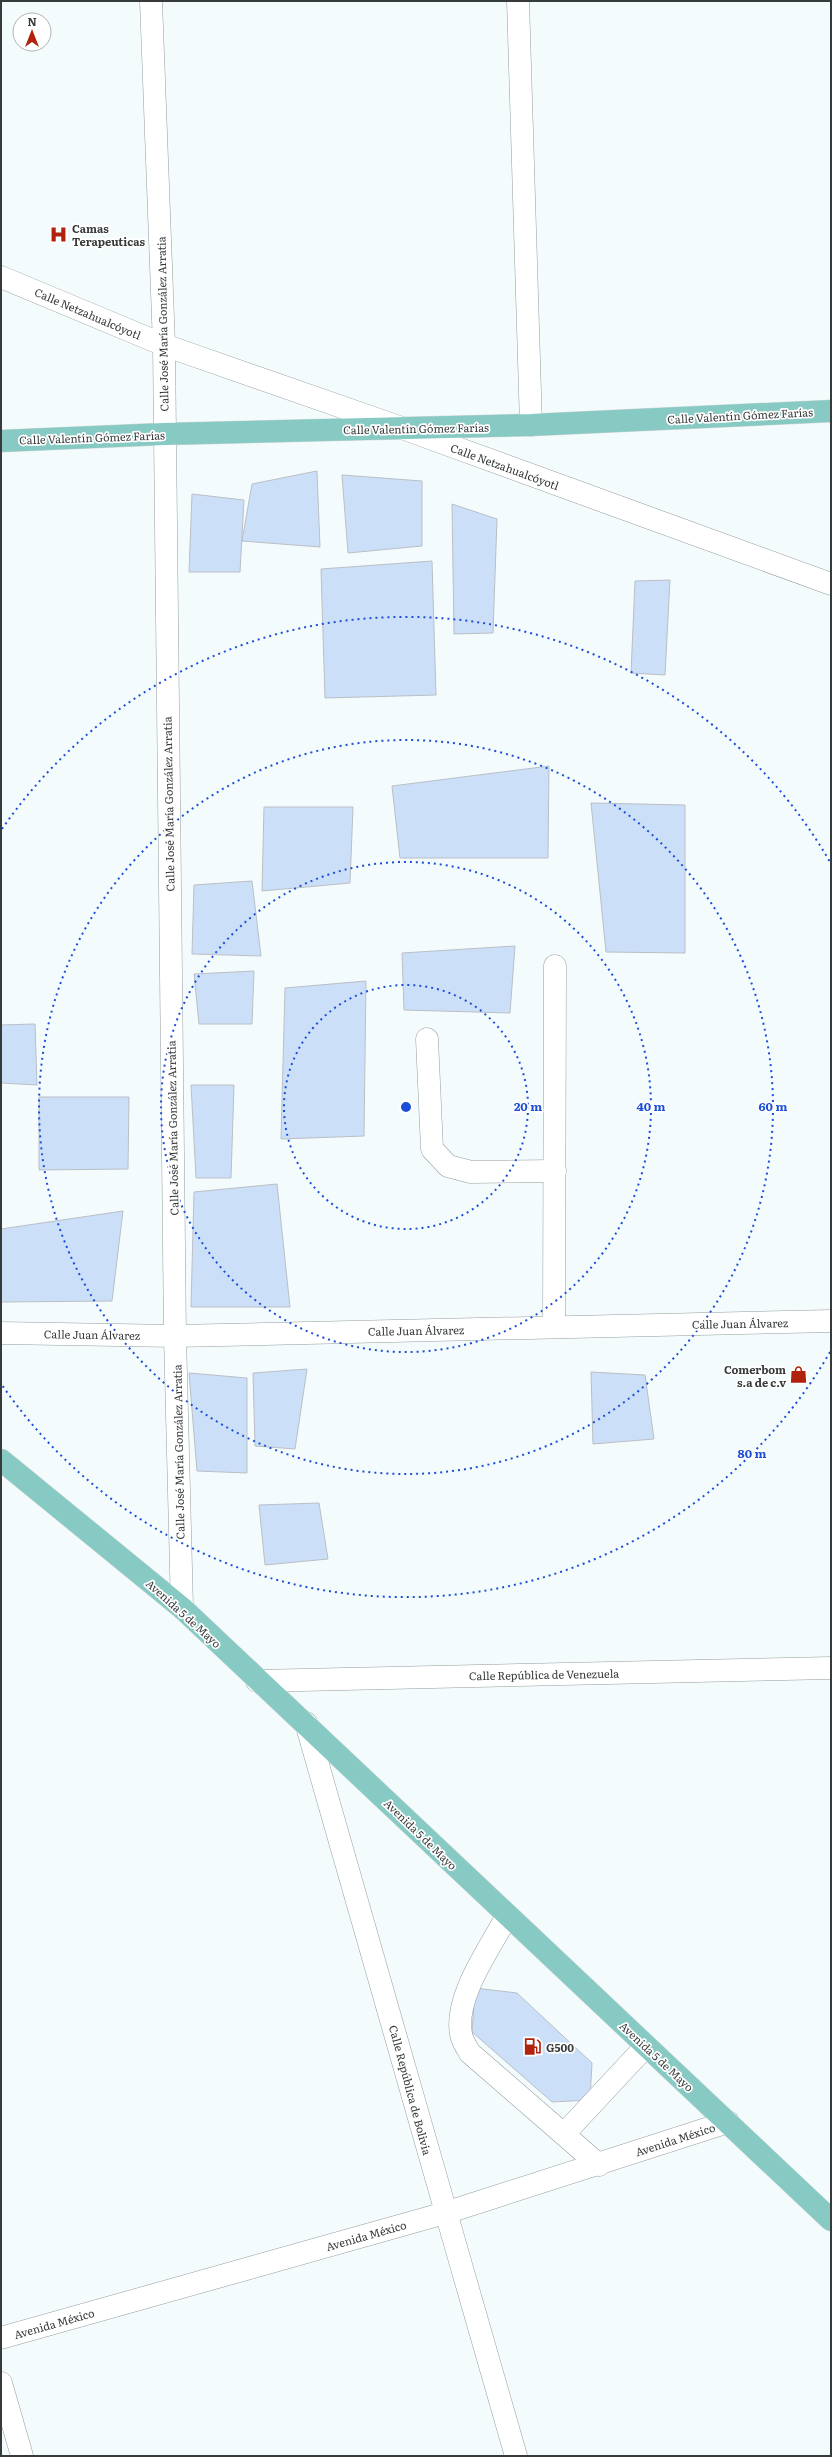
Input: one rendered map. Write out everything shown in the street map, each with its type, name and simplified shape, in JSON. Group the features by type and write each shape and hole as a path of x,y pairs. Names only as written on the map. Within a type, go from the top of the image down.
{"main road":[{"name":"Calle Valentín Gómez Farías","path":"1,441 164,434 531,425 831,411"},
{"name":"Avenida 5 de Mayo","path":"1,1461 182,1608 257,1681 306,1724 507,1916 831,2220"}],"street":[{"name":"Calle José María González Arratia","path":"151,1 164,345 175,1336 182,1608"},
{"path":"518,1 531,425"},
{"name":"Calle Netzahualcóyotl","path":"1,277 164,345 402,428 831,584"},
{"path":"554,1327 555,966"},
{"path":"427,1039 432,1149 448,1166 471,1172 555,1171"},
{"name":"Calle Juan Álvarez","path":"1,1333 175,1336 831,1321"},
{"name":"Calle República de Venezuela","path":"257,1681 831,1668"},
{"name":"Calle República de Bolivia","path":"306,1724 378,1969 445,2213 516,2456"},
{"path":"507,1916 465,1997 460,2018 461,2036 470,2053 599,2165"},
{"path":"564,2134 646,2046"},
{"name":"Avenida México","path":"1,2338 445,2213 599,2165 728,2122"},
{"path":"1,2383 22,2456"}],"building":[{"path":"317,471 320,547 242,541 252,484"},
{"path":"342,475 422,481 422,546 348,553"},
{"path":"192,494 244,500 240,572 189,572"},
{"path":"452,504 497,519 493,633 454,634"},
{"path":"432,561 436,695 325,698 321,569"},
{"path":"670,580 665,675 631,673 635,581"},
{"path":"549,766 548,858 400,858 392,786"},
{"path":"591,803 685,805 685,953 606,952"},
{"path":"264,807 353,807 350,883 262,891"},
{"path":"252,881 261,956 192,954 194,885"},
{"path":"515,946 510,1013 404,1010 402,953"},
{"path":"254,971 252,1024 199,1024 194,974"},
{"path":"366,981 364,1136 281,1139 285,988"},
{"path":"35,1024 37,1085 1,1083 1,1025"},
{"path":"191,1085 234,1085 231,1178 196,1178"},
{"path":"39,1097 129,1097 128,1169 39,1170"},
{"path":"277,1184 290,1307 191,1307 194,1192"},
{"path":"123,1211 112,1301 1,1302 1,1229"},
{"path":"307,1369 295,1449 255,1446 253,1373"},
{"path":"591,1372 645,1375 654,1439 593,1444"},
{"path":"189,1373 247,1378 247,1473 197,1471"},
{"path":"319,1503 328,1559 265,1565 259,1505"},
{"name":"G500","path":"475,1988 517,1993 592,2063 590,2100 552,2102 472,2032"}],"place":[{"name":"Camas Terapeuticas","path":"59,234"},
{"name":"Comerbom s.a de c.v","path":"799,1375"},
{"name":"G500","path":"533,2047"}]}
